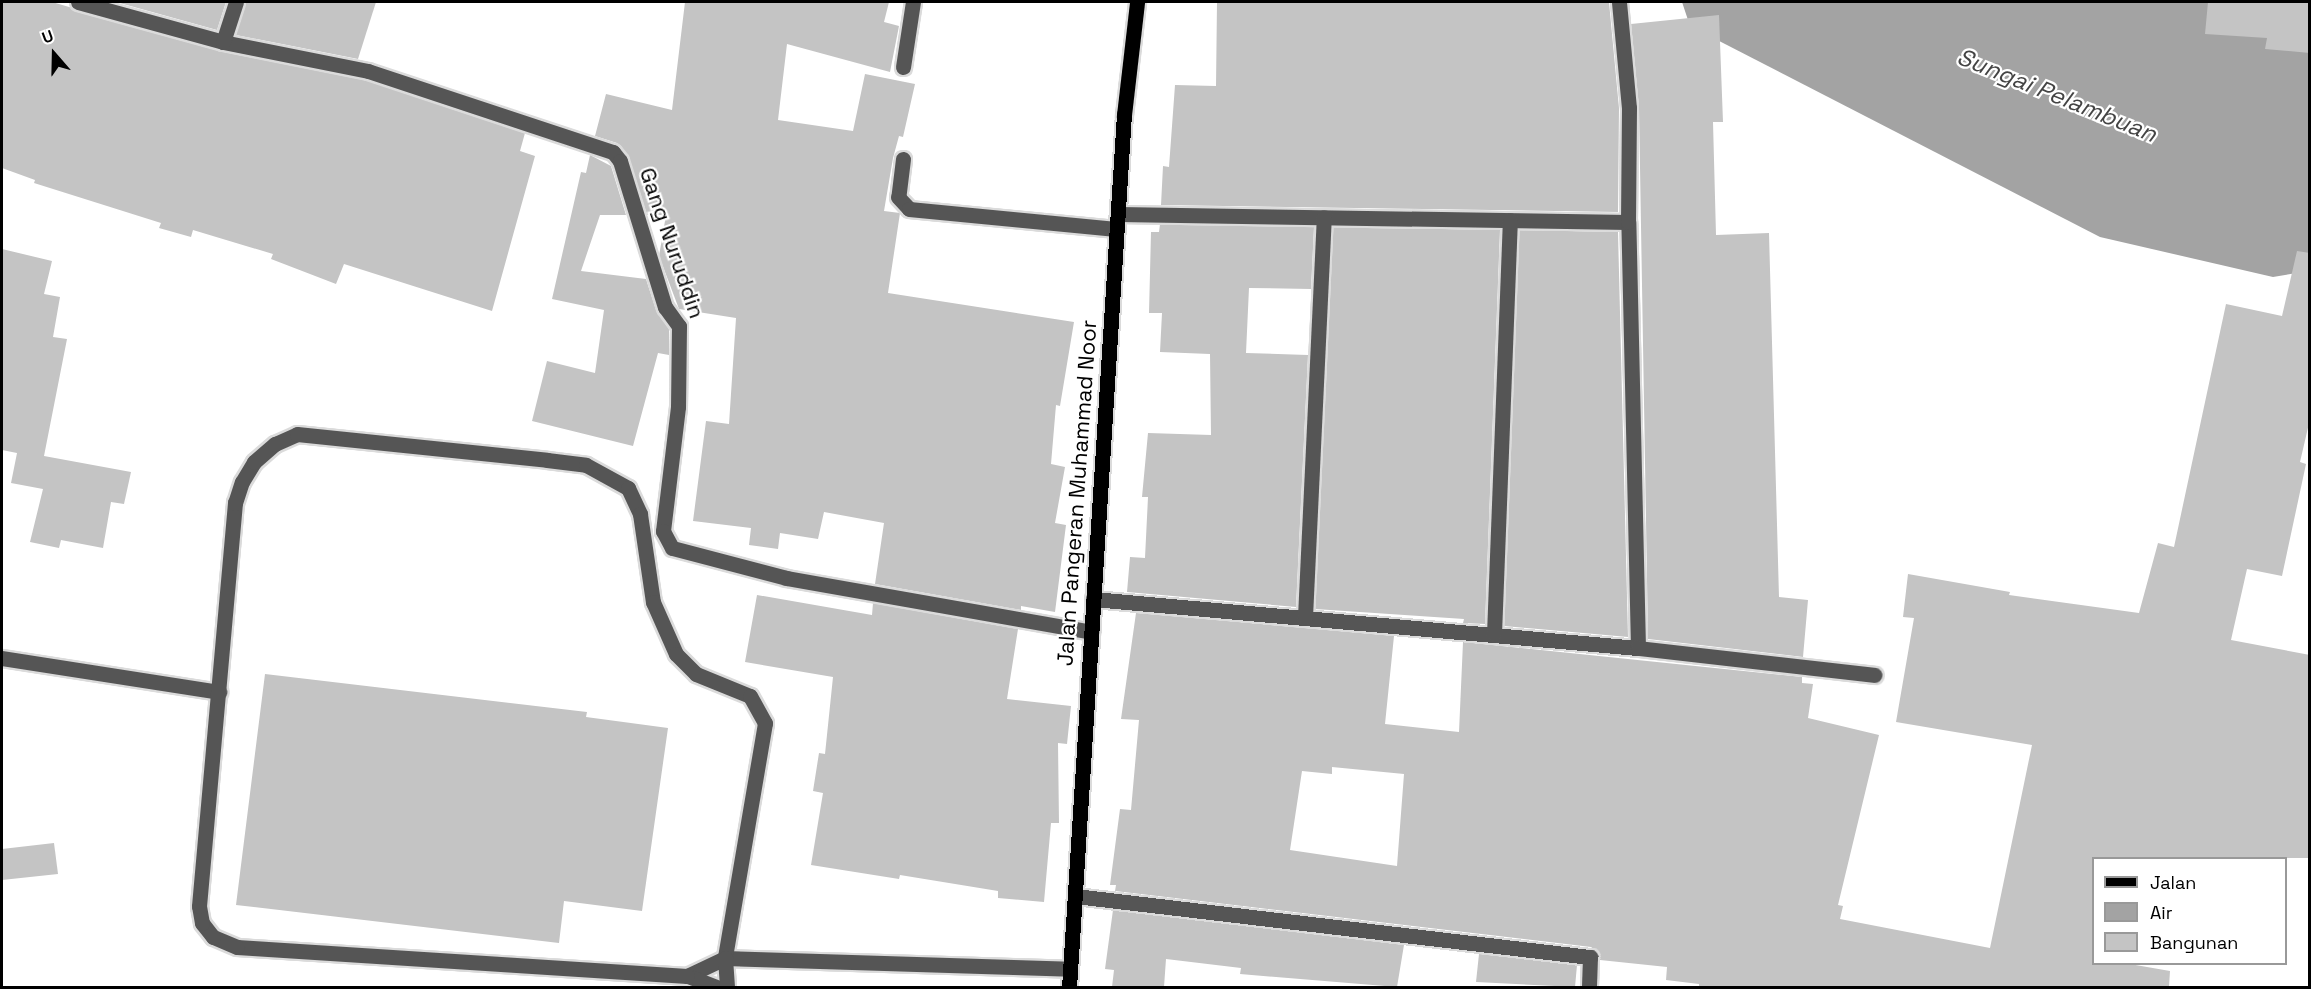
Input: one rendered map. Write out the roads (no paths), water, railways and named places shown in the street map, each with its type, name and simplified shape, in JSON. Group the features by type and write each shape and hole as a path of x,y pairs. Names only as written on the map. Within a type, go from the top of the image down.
{"main road":[{"name":"Jalan Pangeran Muhammad Noor","path":"1070,987 1116,229 1137,2"}],"street":[{"name":"Gang Nuruddin","path":"78,2 223,42 368,71 613,152 620,161 665,307 680,326 678,407 663,531 672,548 786,578 1091,632"},
{"path":"223,42 236,2"},
{"path":"903,67 913,2"},
{"path":"1619,2 1629,108 1628,222 1638,648"},
{"path":"903,159 898,197 909,209 1116,229"},
{"path":"1118,214 1628,222"},
{"path":"1305,617 1324,217"},
{"path":"1494,634 1510,220"},
{"path":"719,987 687,976 237,947 213,937 202,924 199,906 236,503 242,482 254,462 275,444 297,434 557,461 586,465 628,488 640,514 654,602 676,654 696,674 750,696 765,723 725,958 727,987"},
{"path":"1093,599 1638,648 1874,675"},
{"path":"2,658 219,693"},
{"path":"1075,896 1590,957 1589,987"},
{"path":"687,976 725,958 1070,969"}],"water":[{"name":"Sungai Pelambuan","path":"1682,2 2309,2 2309,271 2273,277 2100,237 1690,26"}]}
